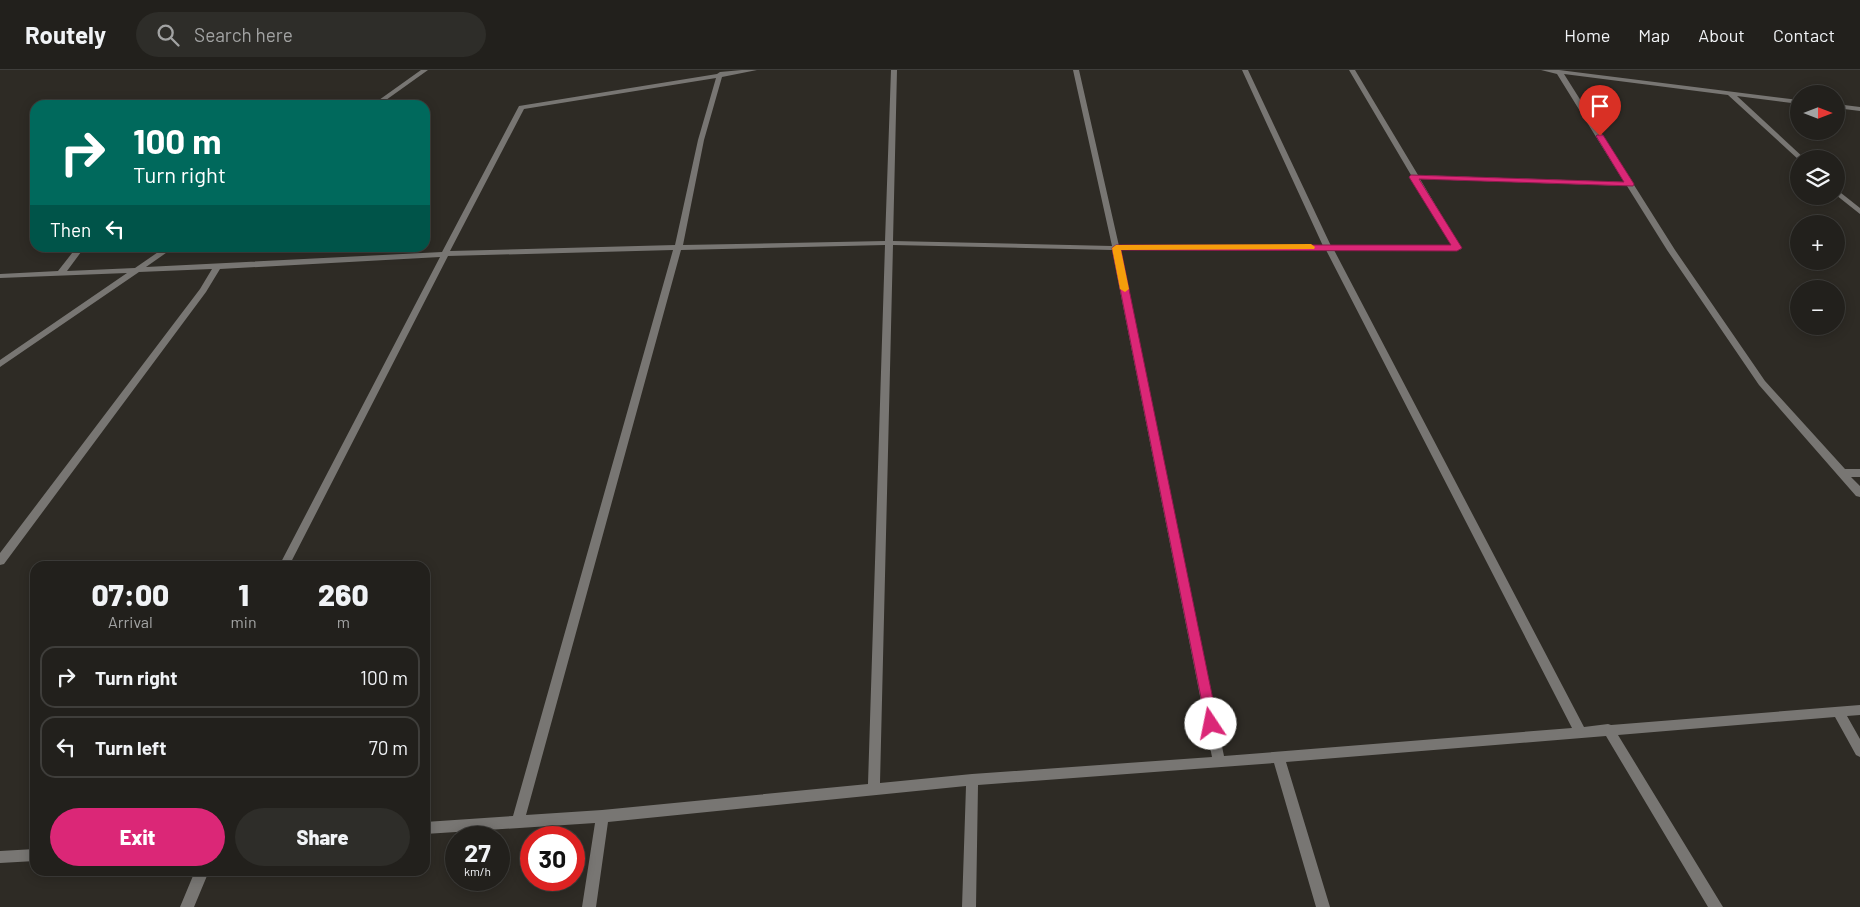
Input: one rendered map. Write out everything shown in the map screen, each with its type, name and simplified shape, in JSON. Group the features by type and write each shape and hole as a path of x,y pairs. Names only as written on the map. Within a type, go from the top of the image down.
{"street":[{"path":"382,100 425,70"},
{"path":"287,561 521,107 754,70"},
{"path":"874,790 894,70"},
{"path":"1076,70 1116,248 1219,762"},
{"path":"1245,70 1328,247 1580,732"},
{"path":"0,276 445,254 888,243 1116,248 1457,248 1352,70"},
{"path":"1544,70 1790,101"},
{"path":"1560,72 1671,250 1762,383 1860,493"},
{"path":"518,820 678,248 701,140 720,74"},
{"path":"1731,94 1792,150"},
{"path":"1845,107 1860,109"},
{"path":"1414,177 1630,184"},
{"path":"1845,199 1860,212"},
{"path":"61,272 77,252"},
{"path":"0,364 163,252"},
{"path":"0,561 197,298 218,266"},
{"path":"1841,473 1860,473"},
{"path":"430,828 518,820 602,816 972,780 1860,710"},
{"path":"1838,712 1860,751"},
{"path":"1608,729 1716,907"},
{"path":"1278,757 1323,907"},
{"path":"969,907 972,780"},
{"path":"589,907 602,816"},
{"path":"0,857 30,855"},
{"path":"187,907 200,876"}],"slow traffic":[{"path":"1125,289 1116,248 1311,247"}],"route":[{"path":"1211,724 1116,248 1457,248 1414,177 1630,184 1600,136"}]}
